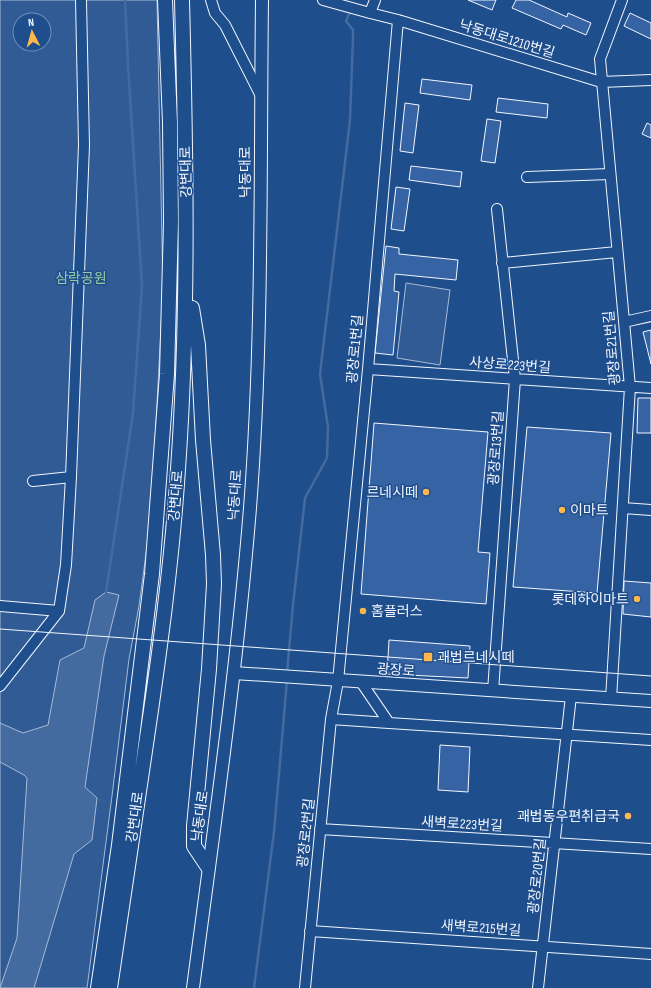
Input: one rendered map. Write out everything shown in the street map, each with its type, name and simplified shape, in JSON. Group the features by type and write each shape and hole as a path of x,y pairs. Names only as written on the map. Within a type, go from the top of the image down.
{"highway":[{"name":"강변대로","path":"98,988 120,837 152,574 167,374 171,222 170,123 165,0"},
{"name":"강변대로","path":"110,988 158,658 167,589 178,468 185,335 186,252 185,99 182,0"},
{"path":"171,222 185,275 198,345 203,440 213,555 214,584 209,670 194,826 194,846 208,867"}],"main road":[{"name":"낙동대로","path":"193,988 234,673 250,506 259,334 262,0"},
{"name":"광장로","path":"234,673 334,681 651,701"}],"street":[{"path":"0,686 59,611 66,565 71,477 84,145 81,0"},
{"path":"211,0 215,14 225,25 261,96"},
{"path":"370,14 375,0"},
{"name":"광장로21번길","path":"612,699 630,387 600,60 622,0"},
{"name":"낙동대로1210번길","path":"330,1 370,14 398,20 601,82 651,80"},
{"name":"광장로1번길","path":"334,681 368,369 398,20"},
{"path":"527,177 610,174"},
{"name":"광장로13번길","path":"493,691 515,379 497,209"},
{"path":"502,263 617,252"},
{"path":"624,322 651,316"},
{"name":"사상로223번길","path":"368,369 651,388"},
{"path":"33,481 71,477"},
{"path":"623,508 651,510"},
{"path":"0,606 59,611"},
{"name":"광장로2번길","path":"304,988 334,681"},
{"path":"361,682 389,723"},
{"name":"광장로20번길","path":"538,988 571,696"},
{"path":"331,719 651,740"},
{"name":"새벽로223번길","path":"320,829 651,849"},
{"name":"새벽로215번길","path":"310,931 651,954"}],"green space":[{"name":"삼락공원","path":"0,0 157,0 163,289 151,517 139,606 129,659 87,988 0,988"},
{"path":"406,283 450,290 440,365 397,358"}],"shaded area":[{"path":"106,592 119,595 104,656 85,787 97,798 92,840 74,854 34,988 0,988 17,938 27,778 0,762 0,723 23,733 48,725 60,660 84,648 95,600"}],"building":[{"path":"468,0 496,0 492,10"},
{"path":"516,0 529,0 567,17 568,13 591,23 586,35 563,25 561,29 512,8"},
{"path":"630,13 651,23 651,39 624,26"},
{"path":"422,79 472,85 470,100 420,93"},
{"path":"498,98 548,104 547,118 496,112"},
{"path":"405,103 419,105 413,153 400,151"},
{"path":"487,119 501,121 495,163 481,161"},
{"path":"647,123 651,125 651,138 642,134"},
{"path":"411,166 462,172 460,187 409,180"},
{"path":"396,187 410,189 404,231 391,229"},
{"path":"386,246 399,248 399,254 458,260 456,280 395,274 394,291 399,292 393,355 375,353"},
{"path":"651,330 651,364 643,332"},
{"path":"638,398 651,398 651,433 637,433"},
{"name":"르네시떼","path":"374,423 488,432 478,552 490,553 486,604 361,594"},
{"name":"이마트","path":"527,427 611,433 597,593 513,587"},
{"name":"롯데하이마트","path":"624,581 651,583 651,617 623,614"},
{"path":"389,640 470,646 468,678 387,674"},
{"path":"440,745 470,747 468,792 438,790"}],"waterway":[{"path":"106,592 133,413 142,286 125,0"},
{"path":"287,673 305,498 327,458 328,427 320,374 350,120 353,30 346,21 351,10"},
{"path":"254,988 274,832 287,680"}],"tram line":[{"path":"0,629 651,676"}],"place":[{"name":"르네시떼","path":"426,492"},
{"name":"이마트","path":"562,510"},
{"name":"롯데하이마트","path":"637,599"},
{"name":"홈플러스","path":"363,611"},
{"name":"괘법르네시떼","path":"428,657"},
{"name":"괘법동우편취급국","path":"628,816"}]}
